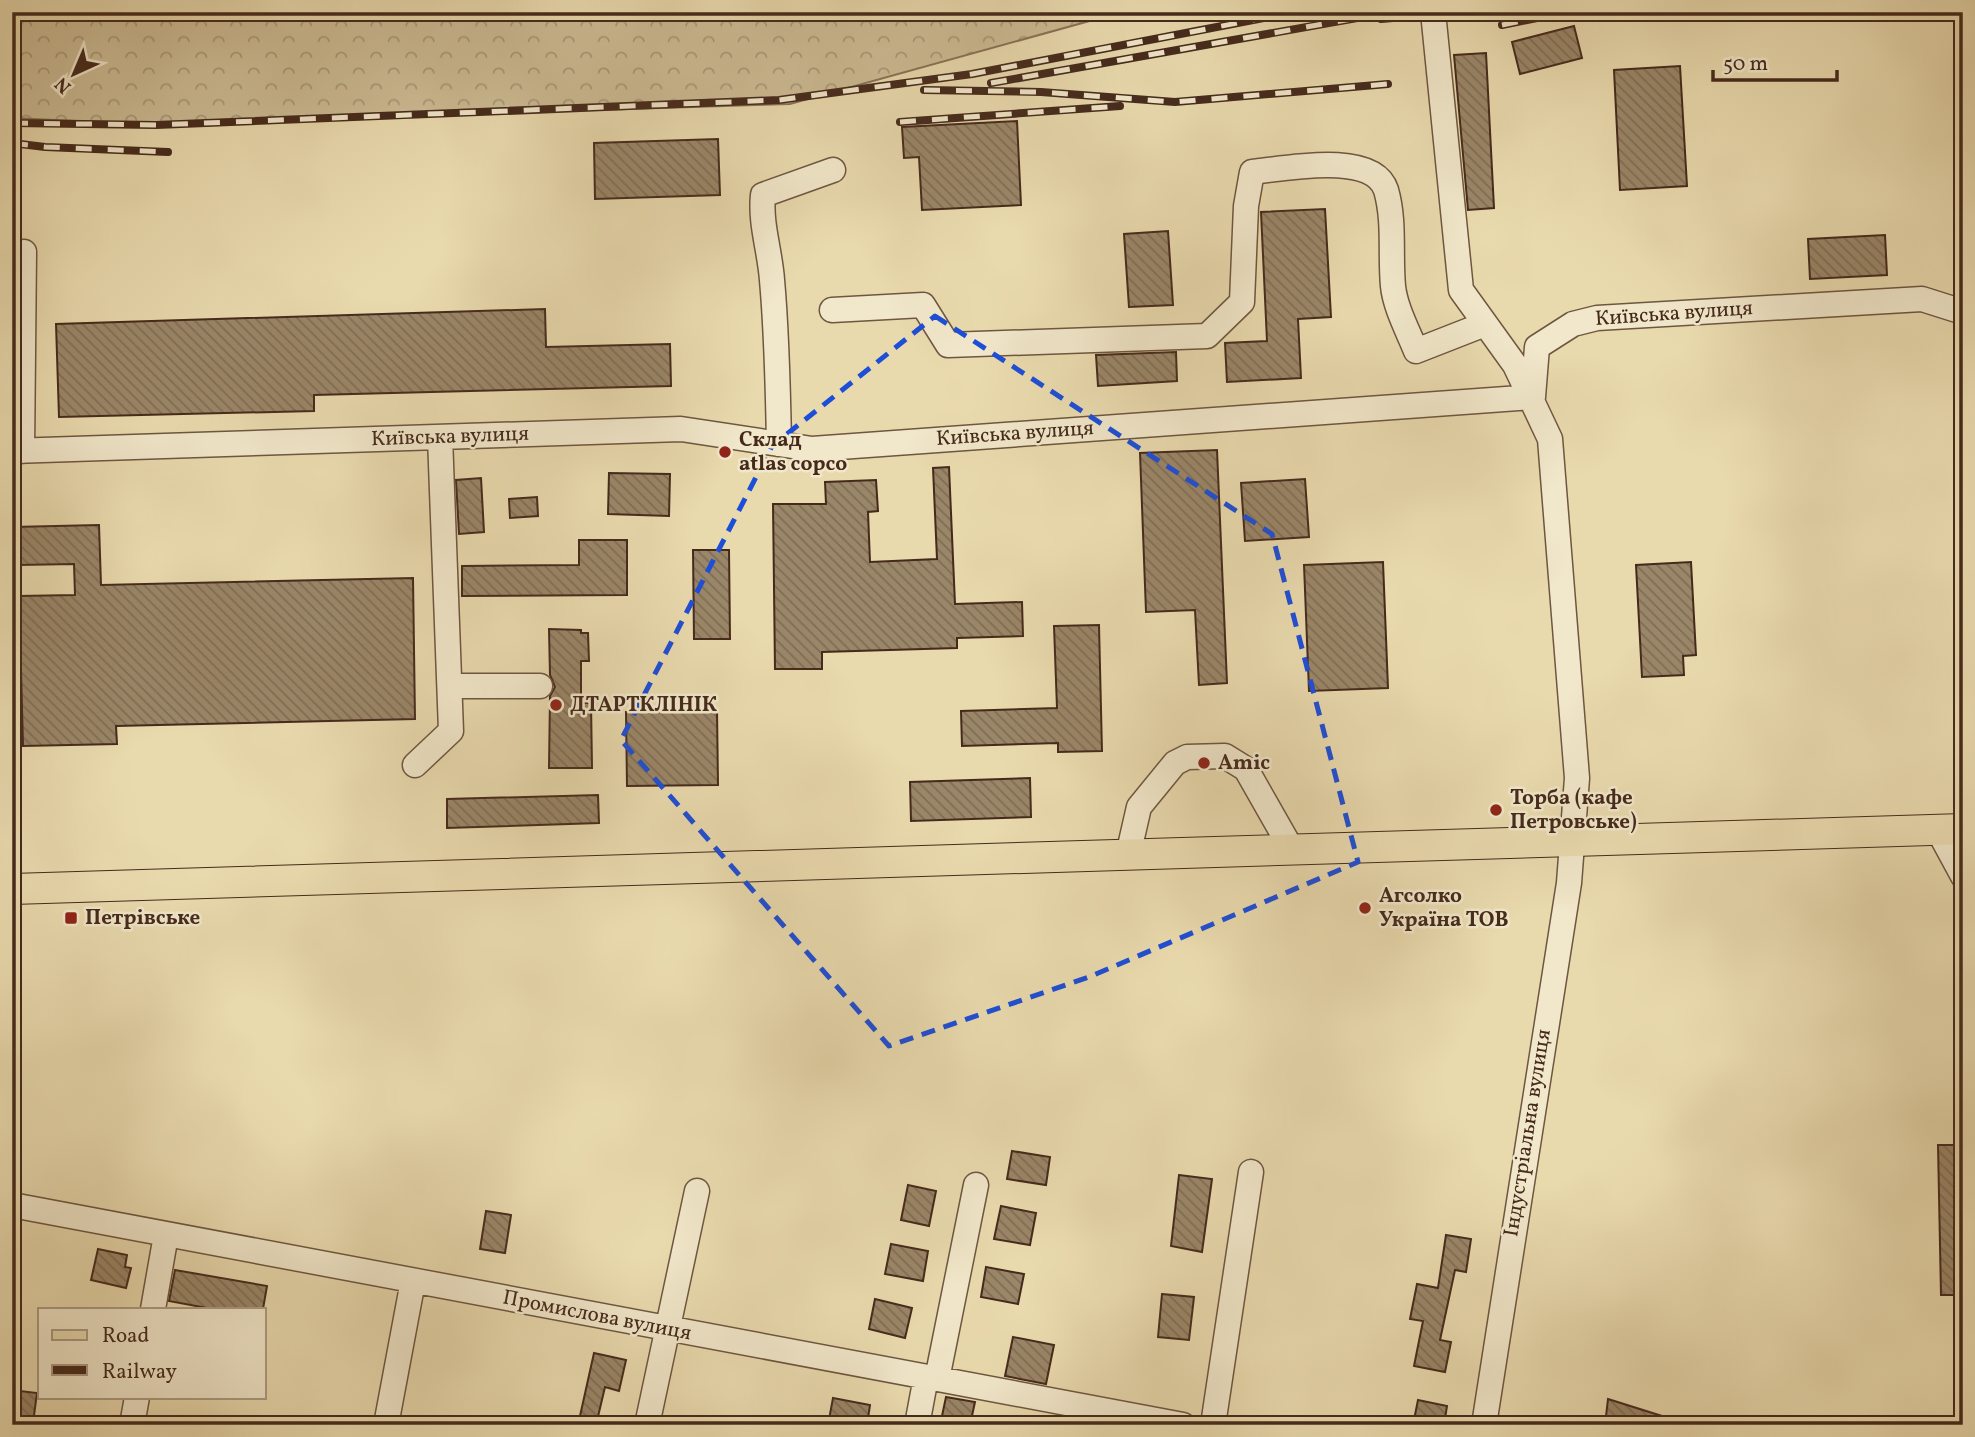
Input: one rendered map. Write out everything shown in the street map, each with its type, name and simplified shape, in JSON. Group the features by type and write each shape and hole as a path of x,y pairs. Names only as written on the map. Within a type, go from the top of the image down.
{"main road":[{"path":"12,889 1951,829"}],"street":[{"name":"Індустріальна вулиця","path":"1433,12 1461,290 1515,365 1533,397 1550,439 1577,778 1574,841 1484,1425"},
{"path":"832,310 923,305 948,345 1206,336 1242,302 1246,206 1252,172 1340,164 1371,172 1385,187 1391,219 1393,289 1416,351 1485,324"},
{"path":"779,444 778,344 770,251 760,219 763,194 833,170"},
{"path":"17,451 24,252"},
{"name":"Київська вулиця","path":"17,451 681,429 812,449 1533,397 1537,346 1573,324 1597,318 1922,299 1963,312"},
{"path":"415,765 451,731 452,686 440,437"},
{"path":"452,686 540,686"},
{"path":"1128,855 1139,807 1166,773 1187,757 1213,756 1225,756 1245,769 1292,850"},
{"path":"1951,829 1963,876"},
{"path":"1213,1425 1251,1172"},
{"path":"917,1425 931,1378 976,1185"},
{"path":"647,1425 696,1191"},
{"name":"Промислова вулиця","path":"12,1205 665,1330 1182,1425"},
{"path":"153,1308 166,1235"},
{"path":"386,1425 413,1281"},
{"path":"132,1425 137,1398"}],"highlighted area":[{"path":"935,316 1272,534 1358,862 1089,977 889,1046 621,740 772,446"}],"green space":[{"path":"12,12 1122,12 790,104 139,124 12,118"}],"building":[{"path":"1574,26 1582,58 1520,74 1512,42"},
{"path":"1486,53 1494,208 1468,210 1454,55"},
{"path":"1680,66 1687,186 1620,190 1614,70"},
{"path":"1017,121 1021,205 922,210 919,157 904,158 902,127"},
{"path":"718,139 720,195 595,199 594,143"},
{"path":"1325,209 1331,317 1298,319 1301,378 1227,382 1225,343 1267,341 1261,212"},
{"path":"1168,231 1173,305 1129,307 1124,234"},
{"path":"1885,235 1887,275 1810,279 1808,239"},
{"path":"545,309 546,347 670,344 671,386 314,395 314,411 59,417 56,324"},
{"path":"1176,352 1177,381 1098,386 1096,355"},
{"path":"1217,450 1227,683 1199,685 1195,610 1146,612 1140,453"},
{"path":"949,467 955,604 1022,602 1023,636 957,638 957,648 822,652 822,669 775,669 773,504 826,504 825,482 876,480 878,511 868,512 870,562 937,559 933,468"},
{"path":"609,473 670,474 669,516 608,514"},
{"path":"481,478 484,532 459,534 456,480"},
{"path":"1305,479 1309,537 1245,541 1241,483"},
{"path":"537,497 538,516 510,518 509,499"},
{"path":"99,525 101,585 413,578 415,719 116,726 117,744 23,746 19,596 75,595 74,564 18,565 18,552 12,552 12,527"},
{"path":"579,540 627,540 627,595 462,596 462,566 579,565"},
{"path":"693,550 729,550 730,639 694,639"},
{"path":"1383,562 1388,688 1309,691 1304,565"},
{"path":"1691,562 1696,655 1683,656 1684,675 1642,677 1636,565"},
{"path":"1099,625 1102,751 1058,752 1058,743 962,746 961,711 1057,708 1054,626"},
{"path":"549,629 581,630 581,633 588,633 589,661 581,661 581,703 591,703 592,768 549,768 550,696 555,687 550,675"},
{"path":"717,710 718,785 627,786 626,712"},
{"path":"1030,778 1031,817 911,821 910,782"},
{"path":"598,795 599,823 447,828 447,799"},
{"path":"1938,1145 1963,1145 1963,1295 1941,1295"},
{"path":"1012,1151 1050,1157 1046,1185 1007,1179"},
{"path":"1179,1175 1212,1179 1202,1252 1171,1246"},
{"path":"908,1185 936,1191 929,1226 901,1220"},
{"path":"1001,1206 1036,1213 1030,1245 994,1239"},
{"path":"486,1211 511,1215 505,1253 480,1249"},
{"path":"1446,1235 1471,1239 1466,1272 1455,1270 1440,1340 1451,1342 1445,1372 1414,1366 1423,1321 1410,1319 1417,1284 1438,1288"},
{"path":"891,1244 928,1251 923,1281 885,1274"},
{"path":"98,1249 127,1255 125,1267 131,1268 126,1288 91,1280"},
{"path":"986,1267 1024,1274 1018,1304 981,1297"},
{"path":"175,1270 267,1286 263,1308 207,1308 169,1301"},
{"path":"1162,1294 1194,1297 1189,1340 1158,1337"},
{"path":"875,1299 912,1308 905,1338 869,1329"},
{"path":"1013,1337 1054,1345 1046,1384 1005,1376"},
{"path":"594,1353 626,1360 619,1391 605,1387 596,1425 578,1425"},
{"path":"12,1390 37,1393 33,1423 12,1420"},
{"path":"946,1397 975,1402 970,1425 951,1425 952,1418 942,1416"},
{"path":"833,1398 870,1405 867,1425 828,1425"},
{"path":"1608,1399 1681,1422 1680,1425 1605,1425"},
{"path":"1418,1400 1447,1406 1444,1425 1413,1425"}],"railway":[{"path":"12,123 156,125 779,100 972,74 1295,12"},
{"path":"991,83 1391,12"},
{"path":"1381,19 1465,12"},
{"path":"1502,25 1567,12"},
{"path":"924,90 1041,92 1175,102 1388,84"},
{"path":"900,122 1120,106"},
{"path":"12,143 168,152"}],"place":[{"name":"Склад atlas copco","path":"725,452"},
{"name":"ДТАРТКЛІНІК","path":"556,705"},
{"name":"Amic","path":"1204,763"},
{"name":"Торба (кафе Петровське)","path":"1496,810"},
{"name":"Агсолко Україна ТОВ","path":"1365,908"},
{"name":"Петрівське","path":"71,918"}]}
